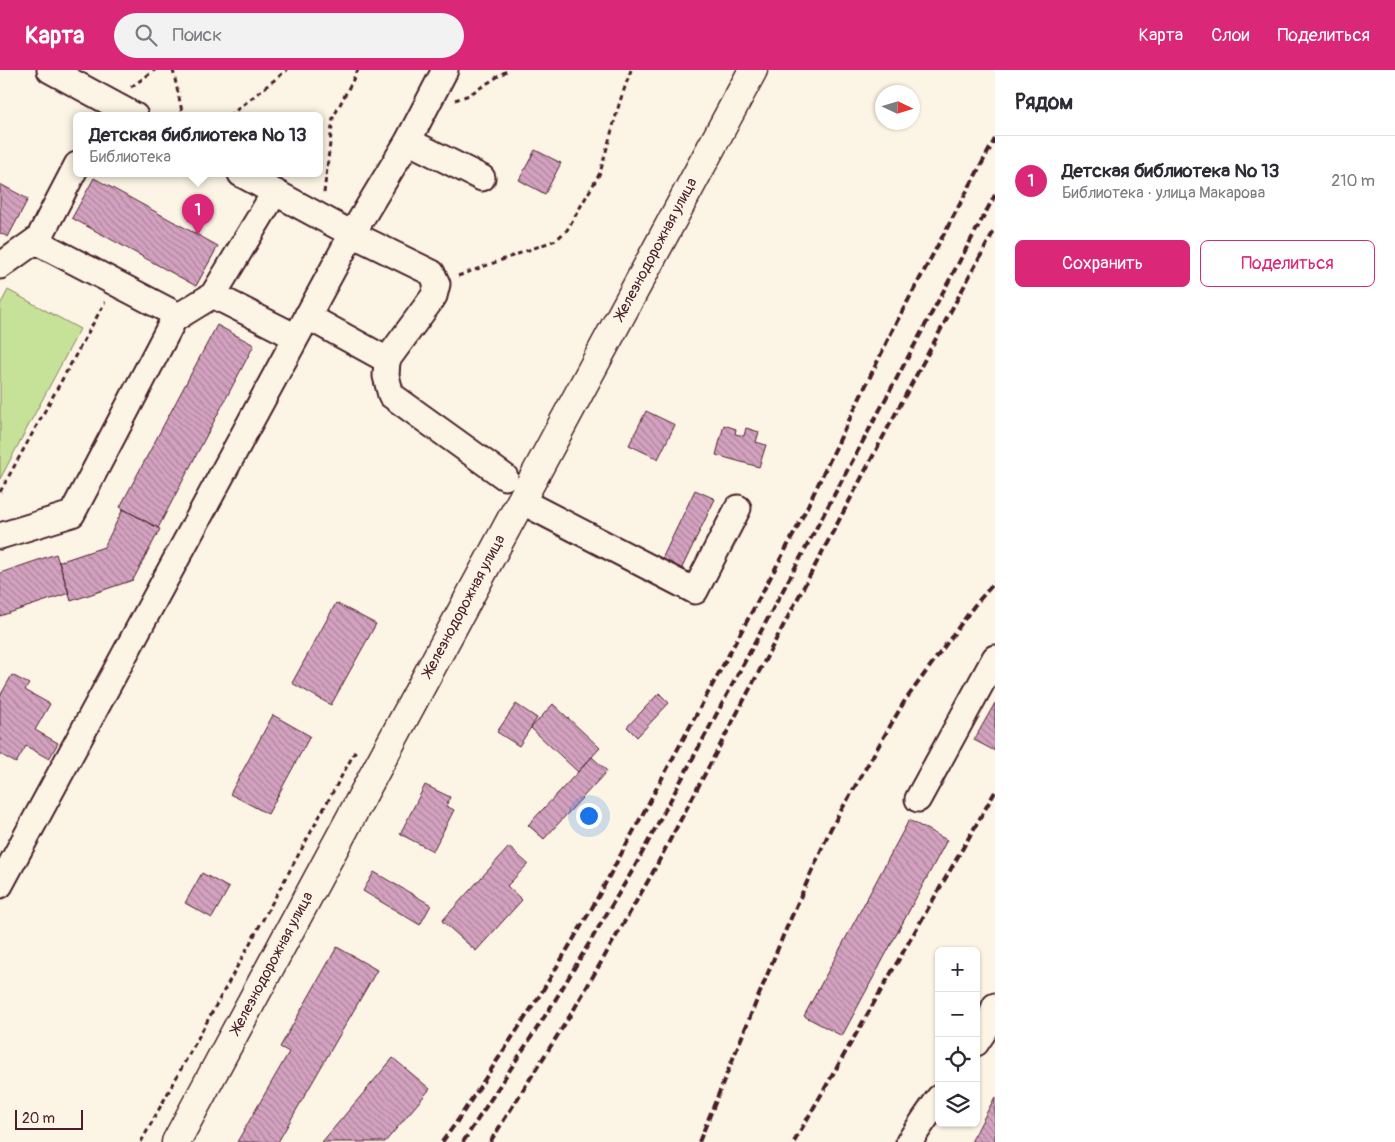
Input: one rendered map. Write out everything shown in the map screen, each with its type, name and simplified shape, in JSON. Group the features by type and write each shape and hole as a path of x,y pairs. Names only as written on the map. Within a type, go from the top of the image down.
{"main road":[{"name":"Железнодорожная улица","path":"176,1142 753,70"}],"street":[{"path":"50,70 105,109 118,112"},
{"path":"0,885 352,234 408,141 445,70"},
{"path":"408,141 482,178"},
{"path":"0,266 39,238 73,173"},
{"path":"247,177 352,234 432,273 437,284 434,296 387,360 386,376 391,396 505,478"},
{"path":"0,536 72,514 174,319 213,295 275,192"},
{"path":"34,241 179,316"},
{"path":"213,295 302,326 387,360"},
{"path":"521,501 695,591 738,508"},
{"path":"918,799 995,658"},
{"path":"980,1037 990,1022 995,1006"},
{"path":"909,1142 935,1104"}],"path":[{"path":"172,70 182,112"},
{"path":"234,112 287,70"},
{"path":"321,217 333,118 358,70"},
{"path":"428,103 448,103 469,95 508,70"},
{"path":"437,284 556,240 567,230 600,173 620,101 631,70"},
{"path":"0,492 115,283"}],"green space":[{"path":"8,290 80,329 0,479 0,305"}],"building":[{"path":"535,150 561,163 545,194 519,180"},
{"path":"94,178 218,246 196,286 72,218"},
{"path":"0,184 28,199 8,237 0,233"},
{"path":"217,325 254,345 158,528 120,507"},
{"path":"646,411 675,425 658,459 629,445"},
{"path":"724,425 736,429 735,434 744,436 746,428 759,432 756,442 766,445 759,467 716,455"},
{"path":"695,490 715,499 679,574 659,565"},
{"path":"123,509 160,529 133,580 71,601 59,562 104,547"},
{"path":"56,554 69,593 0,616 0,573"},
{"path":"336,603 376,624 331,705 292,683"},
{"path":"12,675 29,684 25,690 50,704 35,730 58,743 49,759 26,746 16,763 0,754 0,696"},
{"path":"659,693 669,703 637,737 627,727"},
{"path":"995,703 995,751 974,740"},
{"path":"516,704 537,718 519,746 497,732"},
{"path":"553,704 600,748 578,772 531,728"},
{"path":"273,715 310,736 268,814 230,794"},
{"path":"592,757 607,771 544,839 528,825"},
{"path":"425,785 450,797 446,806 454,810 433,851 400,834"},
{"path":"909,820 947,840 842,1036 804,1016"},
{"path":"509,847 528,864 507,886 522,900 476,951 442,921"},
{"path":"374,872 431,905 420,925 363,891"},
{"path":"202,873 229,888 212,918 185,903"},
{"path":"337,947 377,970 278,1142 237,1142 289,1052 280,1047"},
{"path":"393,1058 430,1089 385,1142 322,1142"},
{"path":"995,1097 995,1142 971,1142"}],"railway":[{"path":"442,1142 540,995 592,908 796,530 896,323 995,139"},
{"path":"463,1142 554,1002 634,868 995,195"},
{"path":"490,1142 573,1011 652,874 995,229"},
{"path":"699,1142 783,936 831,828 904,702 974,606 995,582"},
{"path":"794,1142 995,792"}],"place":[{"name":"Детская библиотека № 13","path":"198,235"}]}
